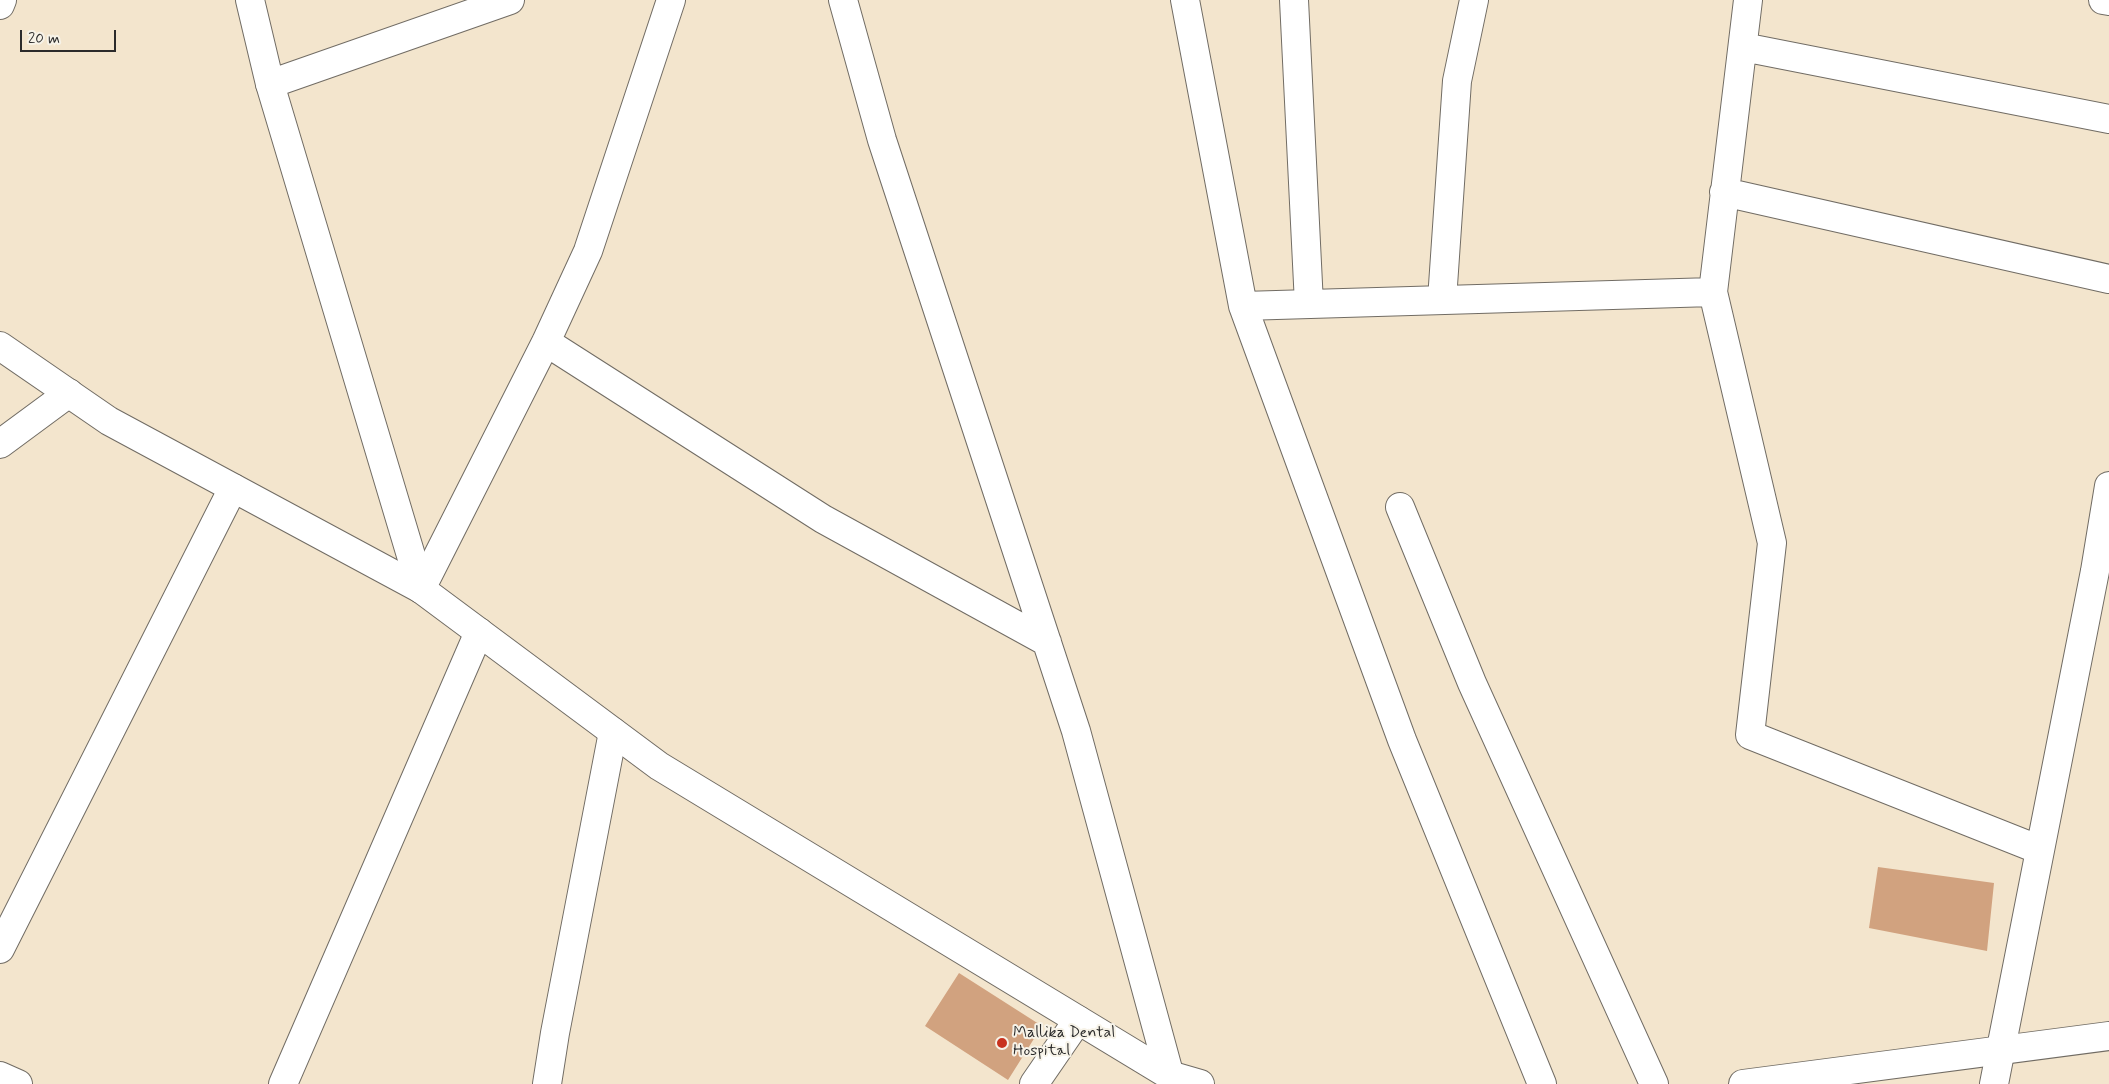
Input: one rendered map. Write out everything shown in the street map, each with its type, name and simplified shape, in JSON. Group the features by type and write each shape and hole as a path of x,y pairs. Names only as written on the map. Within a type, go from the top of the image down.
{"street":[{"path":"0,5 2,0"},
{"path":"250,0 270,84 421,589"},
{"path":"270,84 510,0"},
{"path":"421,589 546,342 588,251 671,0"},
{"path":"844,0 882,140 1076,731 1170,1080"},
{"path":"1185,0 1243,306 1402,740 1542,1084"},
{"path":"1294,0 1309,304"},
{"path":"1442,300 1457,80 1474,0"},
{"path":"1748,0 1713,292 1772,543 1750,734 2040,850"},
{"path":"2103,0 2109,1"},
{"path":"1743,47 2109,119"},
{"path":"1724,192 2109,279"},
{"path":"1243,306 1713,292"},
{"path":"546,342 823,519 1047,642"},
{"path":"0,346 109,421 421,589 659,766 1078,1020 1170,1080 1200,1084"},
{"path":"0,444 69,394"},
{"path":"1994,1084 2095,571 2109,486"},
{"path":"0,949 232,488"},
{"path":"1400,507 1472,683 1654,1084"},
{"path":"283,1084 479,632"},
{"path":"547,1084 555,1032 613,732"},
{"path":"1034,1084 1078,1020"},
{"path":"1743,1084 2109,1036"},
{"path":"0,1076 18,1084"}],"building":[{"path":"1878,867 1994,883 1987,951 1869,928"},
{"path":"959,973 1042,1026 1008,1080 925,1026"}],"place":[{"name":"Mallika Dental Hospital","path":"1002,1043"}]}
